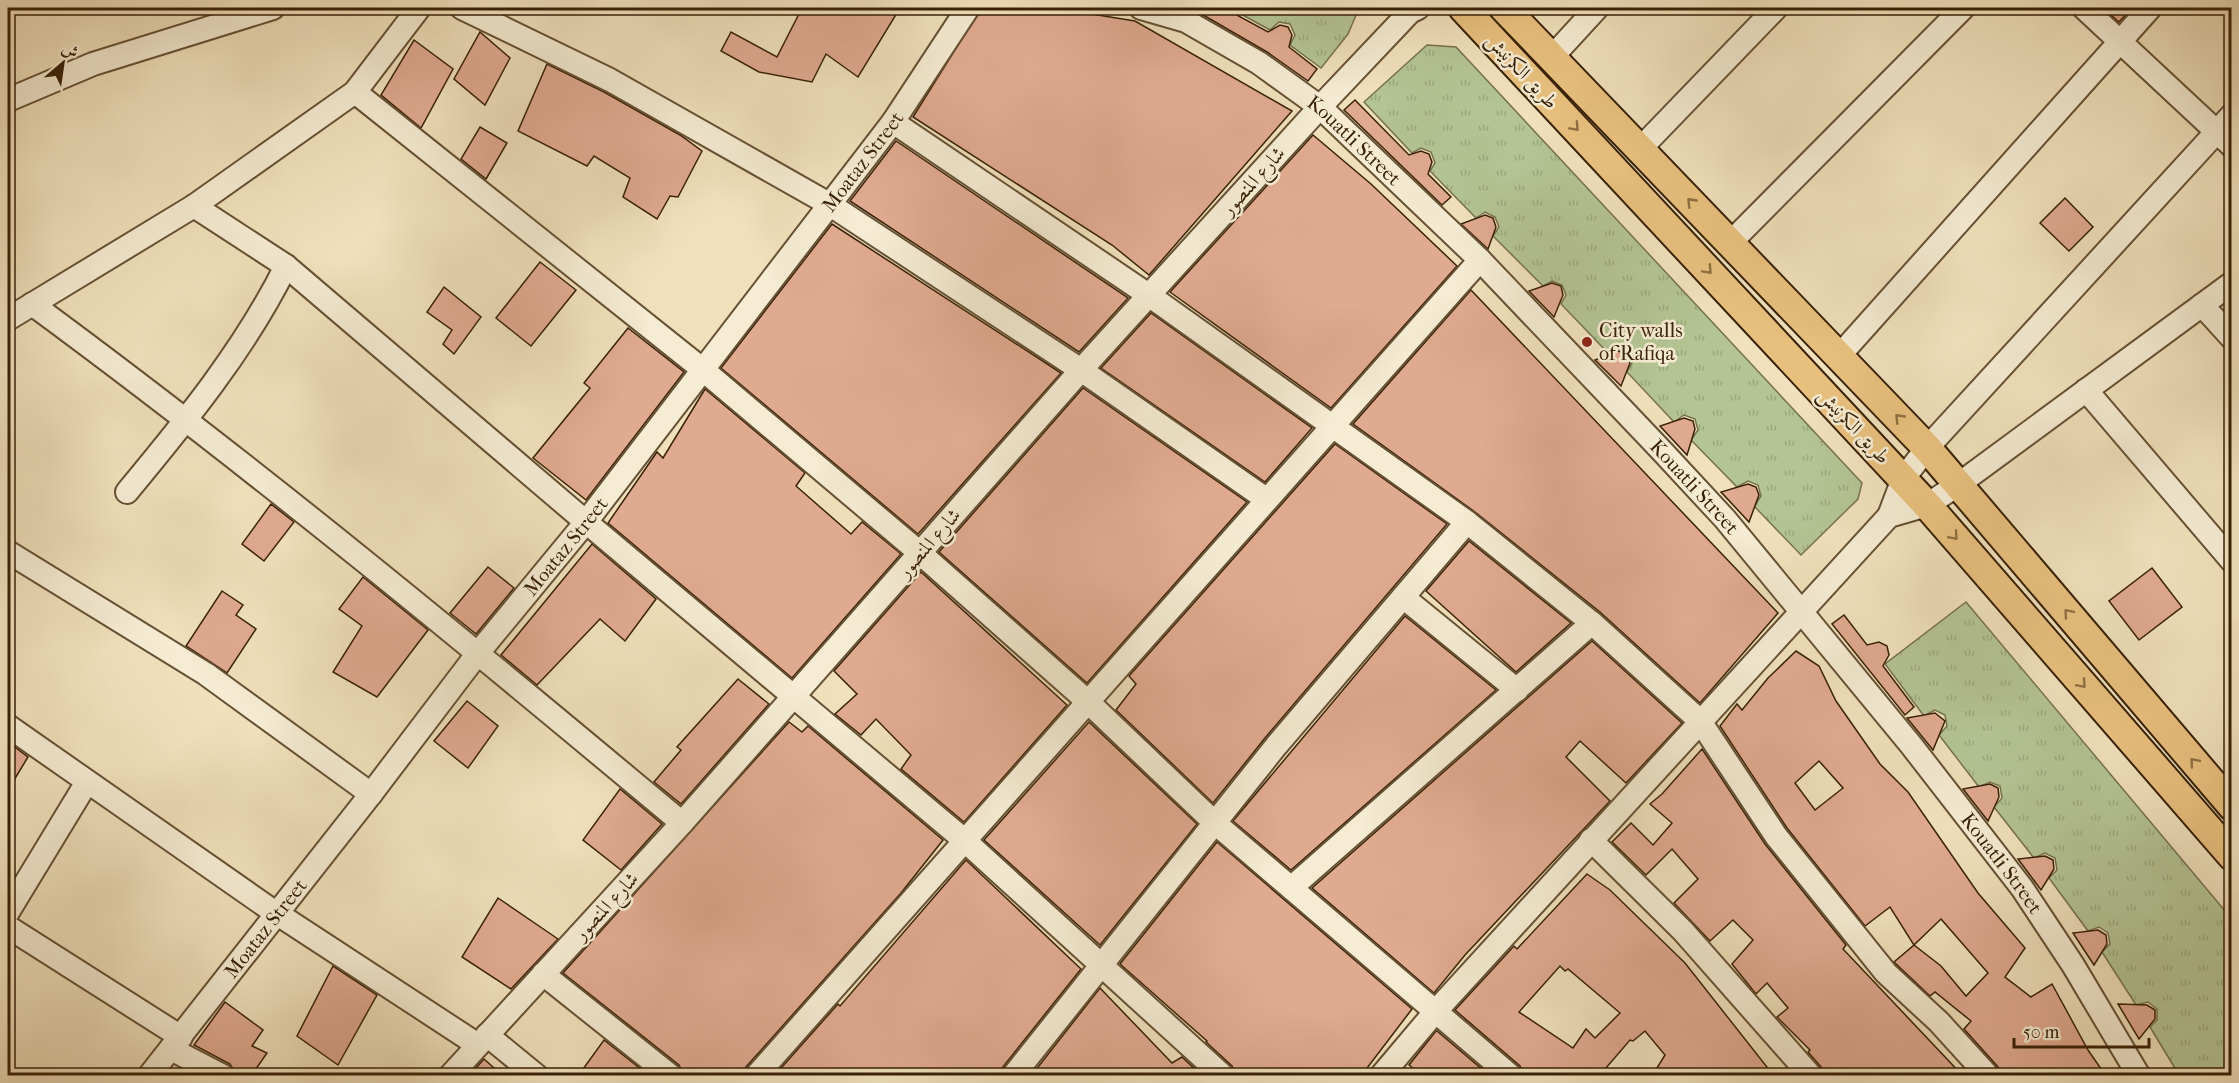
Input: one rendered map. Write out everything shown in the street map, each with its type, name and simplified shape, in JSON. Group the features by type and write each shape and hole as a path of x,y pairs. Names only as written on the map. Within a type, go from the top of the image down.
{"main road":[{"name":"طريق الكرنيش","path":"1463,8 1927,505 2232,856"},
{"name":"طريق الكرنيش","path":"1504,8 1927,448 2232,806"}],"street":[{"path":"8,100 93,64 273,8"},
{"path":"8,319 194,206 355,92 419,8"},
{"path":"462,8 610,80 829,204 1081,370 1266,500"},
{"name":"Moataz Street","path":"148,1076 371,794 478,653 586,522 893,122 968,8"},
{"name":"Kouatli Street","path":"1141,8 1186,21 1259,63 1320,107 1480,260 1725,519 1911,745 2022,888 2073,965 2139,1076"},
{"path":"1552,57 1597,8"},
{"path":"1640,149 1776,8"},
{"path":"1730,243 1963,8"},
{"path":"1381,1076 1435,1012 1591,840 1889,516 1903,479 1927,448 2227,131 2119,40 2085,8"},
{"path":"1839,356 2150,8"},
{"name":"شارع المنصور","path":"450,1076 682,823 1081,370 1320,107 1413,9"},
{"path":"355,92 702,369 920,553 1086,700 1215,823 1511,1076"},
{"path":"893,122 1150,296 1467,522 1592,623 1700,721 1776,836 1878,964 1988,1076"},
{"path":"194,206 286,266 963,839 1101,966 1194,1046 1223,1076"},
{"path":"756,1076 1086,700 1480,260"},
{"path":"127,492 187,419 250,329 286,266"},
{"path":"1889,516 1927,505 1959,484 2232,283"},
{"path":"32,304 187,419 478,653 682,823"},
{"path":"2202,305 2232,338"},
{"path":"2086,390 2232,561"},
{"path":"1013,1076 1276,746 1467,522"},
{"path":"8,552 206,674 371,794"},
{"path":"1404,597 1517,690"},
{"path":"1291,888 1592,623"},
{"path":"8,726 275,913 483,1040 537,1076"},
{"path":"8,912 87,782"},
{"path":"1591,840 1683,931 1812,1076"},
{"path":"8,927 223,1076"},
{"path":"543,974 671,1076"}],"green space":[{"path":"1230,8 1359,8 1348,34 1321,68 1290,45 1295,35 1290,24 1279,22 1270,30"},
{"path":"1427,45 1456,47 1862,483 1858,499 1801,555 1754,506 1761,496 1758,485 1748,481 1737,487 1691,440 1698,430 1695,419 1684,415 1674,422 1627,372 1632,363 1629,353 1618,349 1609,354 1561,304 1566,295 1562,285 1552,281 1543,286 1493,236 1499,227 1495,217 1485,212 1476,218 1430,171 1435,163 1431,152 1421,148 1412,153 1364,102"},
{"path":"1966,602 2231,918 2231,1075 2179,1075 2150,1027 2157,1020 2157,1009 2148,1002 2136,1005 2102,952 2110,944 2108,933 2099,927 2088,931 2049,878 2057,870 2055,858 2045,853 2034,858 1994,807 2002,798 2000,786 1990,782 1979,787 1939,735 1947,726 1945,715 1935,710 1924,716 1885,664"}],"building":[{"path":"802,8 900,8 858,77 826,54 812,82 759,72 721,51 731,32 777,57"},
{"path":"981,8 1054,8 1135,21 1292,111 1149,275 1112,245 913,117"},
{"path":"1191,8 1224,8 1268,32 1280,25 1288,27 1292,35 1289,47 1317,69 1308,81 1267,52"},
{"path":"2103,8 2132,8 2119,22"},
{"path":"480,32 510,58 485,105 454,79"},
{"path":"414,40 453,69 421,128 381,95"},
{"path":"547,64 604,92 680,135 702,151 678,197 670,196 657,219 623,197 630,178 594,156 587,166 518,131"},
{"path":"1355,100 1409,155 1421,151 1429,154 1432,162 1428,174 1451,197 1442,205 1344,110"},
{"path":"480,127 507,143 486,179 461,159"},
{"path":"1313,135 1371,184 1457,266 1331,408 1170,292"},
{"path":"896,141 1128,298 1079,352 850,201"},
{"path":"2065,198 2093,227 2069,251 2040,223"},
{"path":"1485,215 1493,218 1496,227 1488,249 1461,224"},
{"path":"832,224 1061,373 918,534 721,368"},
{"path":"540,262 576,290 531,346 496,318"},
{"path":"1552,283 1561,286 1563,295 1554,317 1529,291"},
{"path":"444,287 481,317 454,354 443,344 452,330 427,312"},
{"path":"1471,290 1778,613 1700,703 1600,612 1475,512 1353,424"},
{"path":"1151,313 1312,428 1265,482 1101,368"},
{"path":"628,328 684,372 586,500 533,458 590,388 584,383"},
{"path":"1618,351 1627,354 1630,363 1621,386 1595,360"},
{"path":"1083,388 1247,502 1087,683 939,552"},
{"path":"705,389 805,473 796,486 851,534 862,522 901,554 792,678 608,523 657,452 663,458"},
{"path":"1684,418 1693,421 1695,429 1687,455 1660,426"},
{"path":"1335,444 1447,524 1265,738 1213,803 1116,710 1136,684 1129,676"},
{"path":"1748,484 1756,487 1759,495 1749,522 1721,492"},
{"path":"271,504 294,522 264,561 242,544"},
{"path":"1469,541 1571,623 1516,672 1426,591"},
{"path":"592,544 656,599 625,641 600,619 537,685 501,655"},
{"path":"488,567 514,588 476,634 450,613"},
{"path":"2152,568 2182,607 2139,640 2109,601"},
{"path":"921,572 1067,705 964,822 901,769 911,755 876,719 861,735 835,714 857,694 834,671"},
{"path":"363,577 428,630 377,697 333,672 362,626 339,609"},
{"path":"222,591 243,605 236,615 256,629 227,673 186,646"},
{"path":"1844,615 1867,645 1879,642 1887,646 1889,655 1883,666 1914,707 1905,715 1832,624"},
{"path":"1405,616 1496,690 1291,870 1233,821"},
{"path":"1592,641 1682,723 1626,783 1580,741 1566,757 1610,801 1465,955 1434,993 1312,888"},
{"path":"1796,651 1819,666 1836,701 1880,764 1908,792 1978,893 2025,948 2005,977 2031,997 2052,984 2088,1050 2106,1076 2001,1076 1998,1067 1964,1029 1971,1021 1935,992 1930,996 1894,962 1914,945 1890,907 1865,926 1787,828 1720,726 1737,704 1742,710 1768,678","holes":["1819,761 1843,788 1815,810 1795,783","1941,919 1988,973 1966,996 1941,966 1914,945"]},
{"path":"738,679 769,704 681,804 654,782 681,750 677,747"},
{"path":"467,701 498,726 468,768 434,741"},
{"path":"1935,713 1945,721 1933,750 1907,718"},
{"path":"789,722 802,732 808,726 943,840 901,893 746,1067 743,1076 684,1076 679,1065 563,973"},
{"path":"1089,722 1197,824 1100,945 984,840"},
{"path":"8,742 28,757 8,790"},
{"path":"1702,749 1765,844 1846,945 1843,949 1963,1076 1824,1076 1821,1067 1808,1052 1810,1050 1777,1017 1788,1008 1767,983 1756,994 1732,964 1753,940 1733,920 1710,941 1674,903 1698,879 1672,849 1646,875 1612,842 1631,823 1653,845 1672,823 1650,804 1662,794"},
{"path":"1990,784 1998,788 1999,797 1988,821 1963,789"},
{"path":"620,789 662,824 621,870 583,840"},
{"path":"1217,842 1412,1009 1361,1076 1236,1076 1232,1066 1207,1041 1120,964"},
{"path":"2045,856 2053,860 2054,869 2041,890 2018,859"},
{"path":"966,860 1081,969 1002,1068 1000,1076 774,1076 838,1004 840,1006"},
{"path":"1587,874 1610,890 1685,963 1774,1076 1652,1076 1665,1055 1645,1031 1633,1041 1630,1040 1599,1076 1524,1076 1520,1066 1455,1010 1514,946 1517,949","holes":["1560,966 1565,971 1568,969 1620,1013 1595,1038 1586,1029 1573,1048 1519,1012"]},
{"path":"498,898 558,939 511,989 462,957"},
{"path":"2098,930 2106,935 2107,944 2094,965 2073,933"},
{"path":"333,966 377,995 338,1065 297,1036"},
{"path":"1100,988 1172,1063 1182,1057 1202,1076 1031,1076"},
{"path":"225,1002 263,1030 252,1046 267,1053 251,1076 237,1076 230,1064 194,1045"},
{"path":"2118,1004 2147,1005 2155,1010 2155,1019 2139,1039"},
{"path":"1436,1031 1490,1076 1423,1076 1409,1065"},
{"path":"604,1040 642,1070 638,1076 578,1076"},
{"path":"484,1059 503,1076 469,1076"}],"place":[{"name":"City walls of Rafiqa","path":"1587,342"}]}
